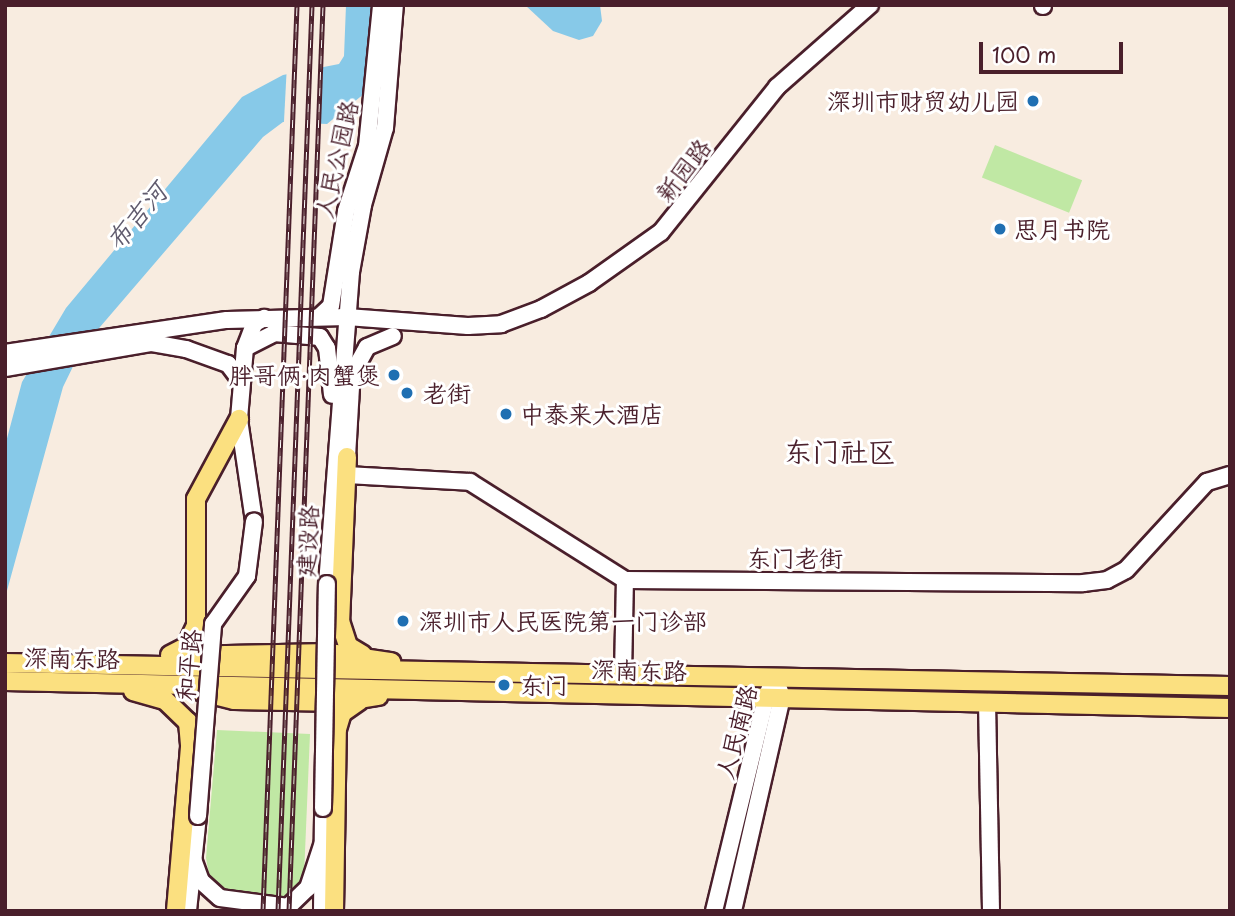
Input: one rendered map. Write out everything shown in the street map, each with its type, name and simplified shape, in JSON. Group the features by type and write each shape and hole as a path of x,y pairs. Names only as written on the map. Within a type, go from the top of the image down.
{"main road":[{"name":"人民公园路","path":"319,317 331,306 345,211 367,146 381,5"},
{"name":"人民公园路","path":"347,317 356,239 385,128 395,5"},
{"name":"新园路","path":"347,317 468,326 501,324 569,295 661,232 777,87 870,5"},
{"path":"11,359 97,337 264,318 347,317 353,330 340,621 348,646 363,655"},
{"name":"建设路","path":"322,911 327,584 347,317"},
{"name":"和平路","path":"188,911 213,624 247,576 254,521 239,419 245,348 254,324 264,318"},
{"path":"245,348 274,333 320,337 327,348 338,412"},
{"path":"351,376 367,347 393,336"},
{"path":"11,359 169,345 228,364 242,381"},
{"path":"166,657 184,648 194,634 196,499 239,419"},
{"path":"346,475 470,482 625,580 623,674"},
{"name":"东门老街","path":"625,580 1107,580 1134,563 1207,482 1230,475"},
{"path":"112,666 166,657 223,653 363,655 422,670"},
{"name":"深南东路","path":"5,663 1230,686"},
{"name":"人民南路","path":"733,911 774,697 775,677"},
{"name":"深南东路","path":"5,681 1230,708"},
{"path":"80,683 152,695 174,705 188,722 190,747 176,911"},
{"path":"172,684 234,700 366,698 414,689"},
{"name":"人民南路","path":"714,911 774,697"},
{"path":"334,911 337,729 347,708 366,698"},
{"path":"987,702 991,911"},
{"path":"193,859 201,881 220,898 288,907 308,888 323,842"}],"green space":[{"path":"995,145 1082,180 1069,213 982,177"},
{"path":"217,730 310,734 304,876 289,895 275,898 222,891 210,880 206,858"}],"water":[{"path":"346,5 372,5 365,93 327,124 283,122 263,137 82,348 63,387 5,598 5,446 22,382 66,308 242,97 283,75 339,64 344,56"},
{"path":"525,5 600,5 602,21 593,36 579,40 553,31"}],"pier":[{"path":"287,63 323,65 320,127 284,125"}],"railway":[{"path":"263,911 297,5"},
{"path":"278,911 312,5"},
{"path":"289,911 323,5"}],"place":[{"name":"深圳市财贸幼儿园","path":"1033,101"},
{"name":"思月书院","path":"1000,229"},
{"name":"胖哥俩·肉蟹煲","path":"394,375"},
{"name":"老街","path":"407,393"},
{"name":"中泰来大酒店","path":"506,414"},
{"name":"深圳市人民医院第一门诊部","path":"403,621"},
{"name":"东门","path":"504,685"}],"district":[{"name":"东门社区","path":"840,451"}],"water label":[{"name":"布吉河","path":"136,216"}]}
